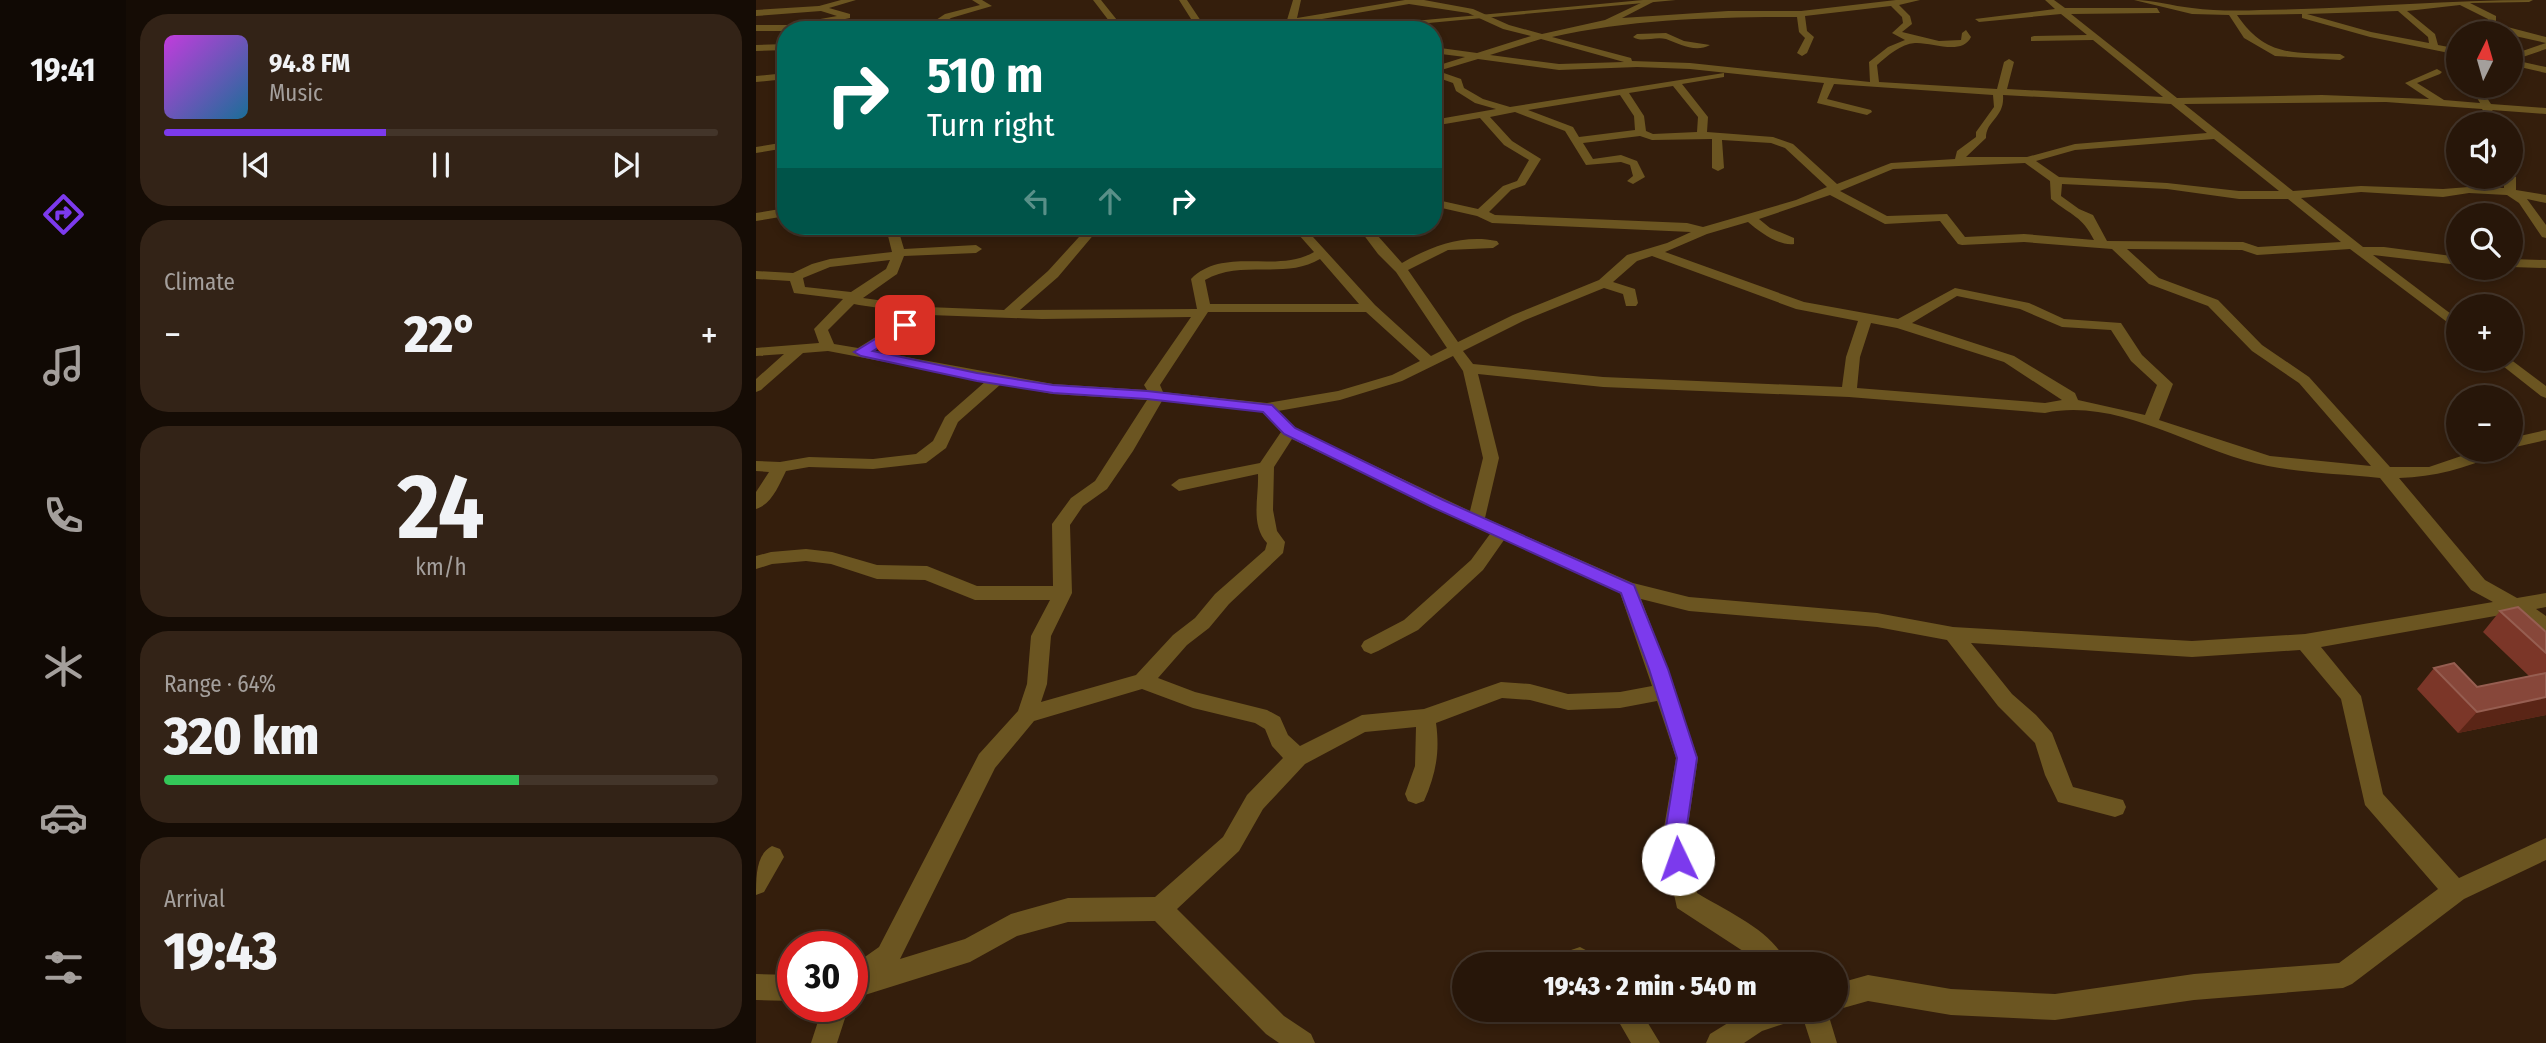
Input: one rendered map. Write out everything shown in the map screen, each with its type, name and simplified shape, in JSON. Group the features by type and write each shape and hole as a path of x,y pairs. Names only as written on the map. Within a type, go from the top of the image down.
{"street":[{"path":"756,13 852,0"},
{"path":"940,21 948,16 988,6 976,0"},
{"path":"1097,0 1114,21"},
{"path":"1183,0 1197,21"},
{"path":"1290,21 1297,0"},
{"path":"1296,21 1420,0"},
{"path":"1435,21 1672,0"},
{"path":"1608,22 1728,14 1801,14 1853,3 1894,4 1916,0"},
{"path":"2049,0 2446,317"},
{"path":"2138,0 2194,11"},
{"path":"2194,11 2196,0"},
{"path":"2422,0 2444,5"},
{"path":"1979,19 2063,11 2292,12 2400,9 2462,2 2529,0"},
{"path":"1409,2 1470,11 1506,27 1543,38 1632,48 1665,36 1682,44 1705,45"},
{"path":"1442,68 1516,43 1608,22 1649,2"},
{"path":"2292,12 2299,2"},
{"path":"2462,2 2493,18 2491,24 2500,30 2546,43"},
{"path":"1894,4 1906,16 1908,24 1896,33 1913,40 1955,45 1964,43 1966,33"},
{"path":"822,5 847,16 822,21"},
{"path":"2400,9 2432,36 2434,48"},
{"path":"2292,12 2370,34 2446,50"},
{"path":"2232,13 2247,36 2278,54 2340,57"},
{"path":"1801,14 1803,33 1810,37 1802,53"},
{"path":"1633,22 1632,48 1637,64"},
{"path":"758,29 777,28"},
{"path":"2034,39 2097,37"},
{"path":"1875,85 1872,64 1891,49 1913,40"},
{"path":"2524,56 2535,52 2546,43"},
{"path":"756,48 777,47"},
{"path":"1442,51 1559,67 1637,64 1741,71 1875,85 2000,92 2177,101 2322,98 2546,111"},
{"path":"1959,159 1961,153 1981,138 1981,132 1996,115 2009,62"},
{"path":"2524,64 2546,70"},
{"path":"1442,122 1624,93 1741,71"},
{"path":"2437,72 2410,83 2443,104"},
{"path":"1442,75 1458,81 1459,89 1469,95 1569,129 1590,163 1626,158 1633,161 1639,169 1639,177 1633,181"},
{"path":"756,79 777,77"},
{"path":"1831,79 1821,101 1867,112"},
{"path":"1677,84 1703,117 1702,135"},
{"path":"1624,93 1639,116 1641,133"},
{"path":"2482,98 2488,108 2487,112"},
{"path":"1481,213 1507,188 1521,183 1535,159 1515,145 1507,143 1483,115"},
{"path":"1578,140 1641,133 1652,137 1702,135 1773,140 1789,146 1809,161 1809,165 1833,189 1885,220 1943,217 1962,241 2024,238 2109,244 2243,246 2257,251 2357,248 2446,259"},
{"path":"1959,159 1973,162 2027,160 2075,147 2218,135"},
{"path":"1717,138 1718,168"},
{"path":"756,150 777,146"},
{"path":"756,352 828,347 1053,389 1157,396 1267,408 1340,395 1398,378 1518,318 1604,283 1632,258 1654,252 1703,230 1800,203 1891,166 1963,162 1959,159"},
{"path":"2027,160 2056,180 2167,186 2239,195 2293,195 2361,189 2510,192 2546,200"},
{"path":"2056,180 2055,197 2075,212 2089,218 2109,244 2154,281 2213,303 2257,348 2304,380 2478,585 2535,617 2546,627"},
{"path":"2510,192 2523,201 2546,234"},
{"path":"1442,204 1481,213 1492,219 1687,227 1703,230"},
{"path":"756,217 777,214"},
{"path":"1750,217 1766,231 1790,241"},
{"path":"828,347 821,329 854,296 892,271 898,254 894,235"},
{"path":"1007,314 1053,274 1087,235"},
{"path":"1305,235 1370,308 1429,362"},
{"path":"1370,235 1401,269 1467,368 1485,427 1491,458 1476,521"},
{"path":"1401,269 1432,251 1457,242 1493,244"},
{"path":"756,275 796,276 803,271 844,261 934,249 976,249"},
{"path":"1654,252 1801,306 1900,324 2008,359 2070,396 2070,403"},
{"path":"1157,396 1152,385 1202,310 1198,279 1209,271 1272,262 1303,263 1322,253"},
{"path":"2523,263 2546,264"},
{"path":"796,276 799,290 854,296 859,301 927,312 1007,314 1370,308"},
{"path":"1604,283 1630,292 1631,303"},
{"path":"1900,324 1955,292 2024,306 2062,323 2116,326 2125,346 2138,363 2165,384 2150,422"},
{"path":"861,352 927,312"},
{"path":"1849,392 1853,357 1866,318"},
{"path":"756,387 799,349"},
{"path":"1467,368 1603,382 1849,392 2045,408 2070,403 2122,413 2268,461 2384,473 2429,472 2463,462"},
{"path":"2517,371 2546,393"},
{"path":"756,466 780,467 809,462 873,464 920,459 940,444 951,420 997,379"},
{"path":"868,972 888,956 987,761 1027,715 1037,684 1041,636 1063,593 1061,524 1077,502 1101,485 1125,451 1157,396"},
{"path":"1267,408 1289,431 1476,521 1628,589 1689,604 1877,620 1953,634 2192,649 2305,642 2546,600"},
{"path":"1027,715 1143,681 1180,640 1202,623 1222,599 1274,553 1276,542 1268,533 1264,510 1268,490 1266,467 1289,431"},
{"path":"2523,440 2546,435"},
{"path":"756,503 768,491 780,467"},
{"path":"1180,485 1266,467"},
{"path":"1371,646 1411,625 1477,565 1501,532"},
{"path":"756,563 771,558 794,556 832,558 877,572 927,573 975,593 1063,593"},
{"path":"1628,589 1687,758 1674,839 1686,900 1755,944 1763,952"},
{"path":"1953,634 2005,701 2029,721 2044,739 2066,795 2115,807"},
{"path":"2305,642 2351,695 2373,798 2455,891"},
{"path":"1143,681 1193,700 1260,716 1273,723 1280,740 1297,758"},
{"path":"868,979 970,950 1011,926 1068,910 1160,909 1231,844 1255,802 1297,758 1362,724 1425,718 1501,690 1530,692 1567,702 1620,700 1665,691"},
{"path":"1416,794 1426,775 1429,751 1425,718"},
{"path":"1848,994 1868,988 1951,1002 2055,1007 2194,987 2343,975 2455,891 2546,849"},
{"path":"756,884 772,857"},
{"path":"1160,909 1275,1024 1302,1043"},
{"path":"756,987 777,988"},
{"path":"824,1043 831,1022"},
{"path":"1633,1022 1647,1043"},
{"path":"1719,1043 1753,1022"},
{"path":"1818,1022 1824,1043"}],"building":[{"path":"2518,607 2546,632 2546,653 2500,611"},
{"path":"2454,663 2477,687 2546,673 2546,697 2477,712 2434,668"}],"route":[{"path":"905,325 861,352 977,377 1053,389 1147,395 1267,408 1289,431 1437,503 1628,589 1687,758 1674,839 1678,859"}]}
